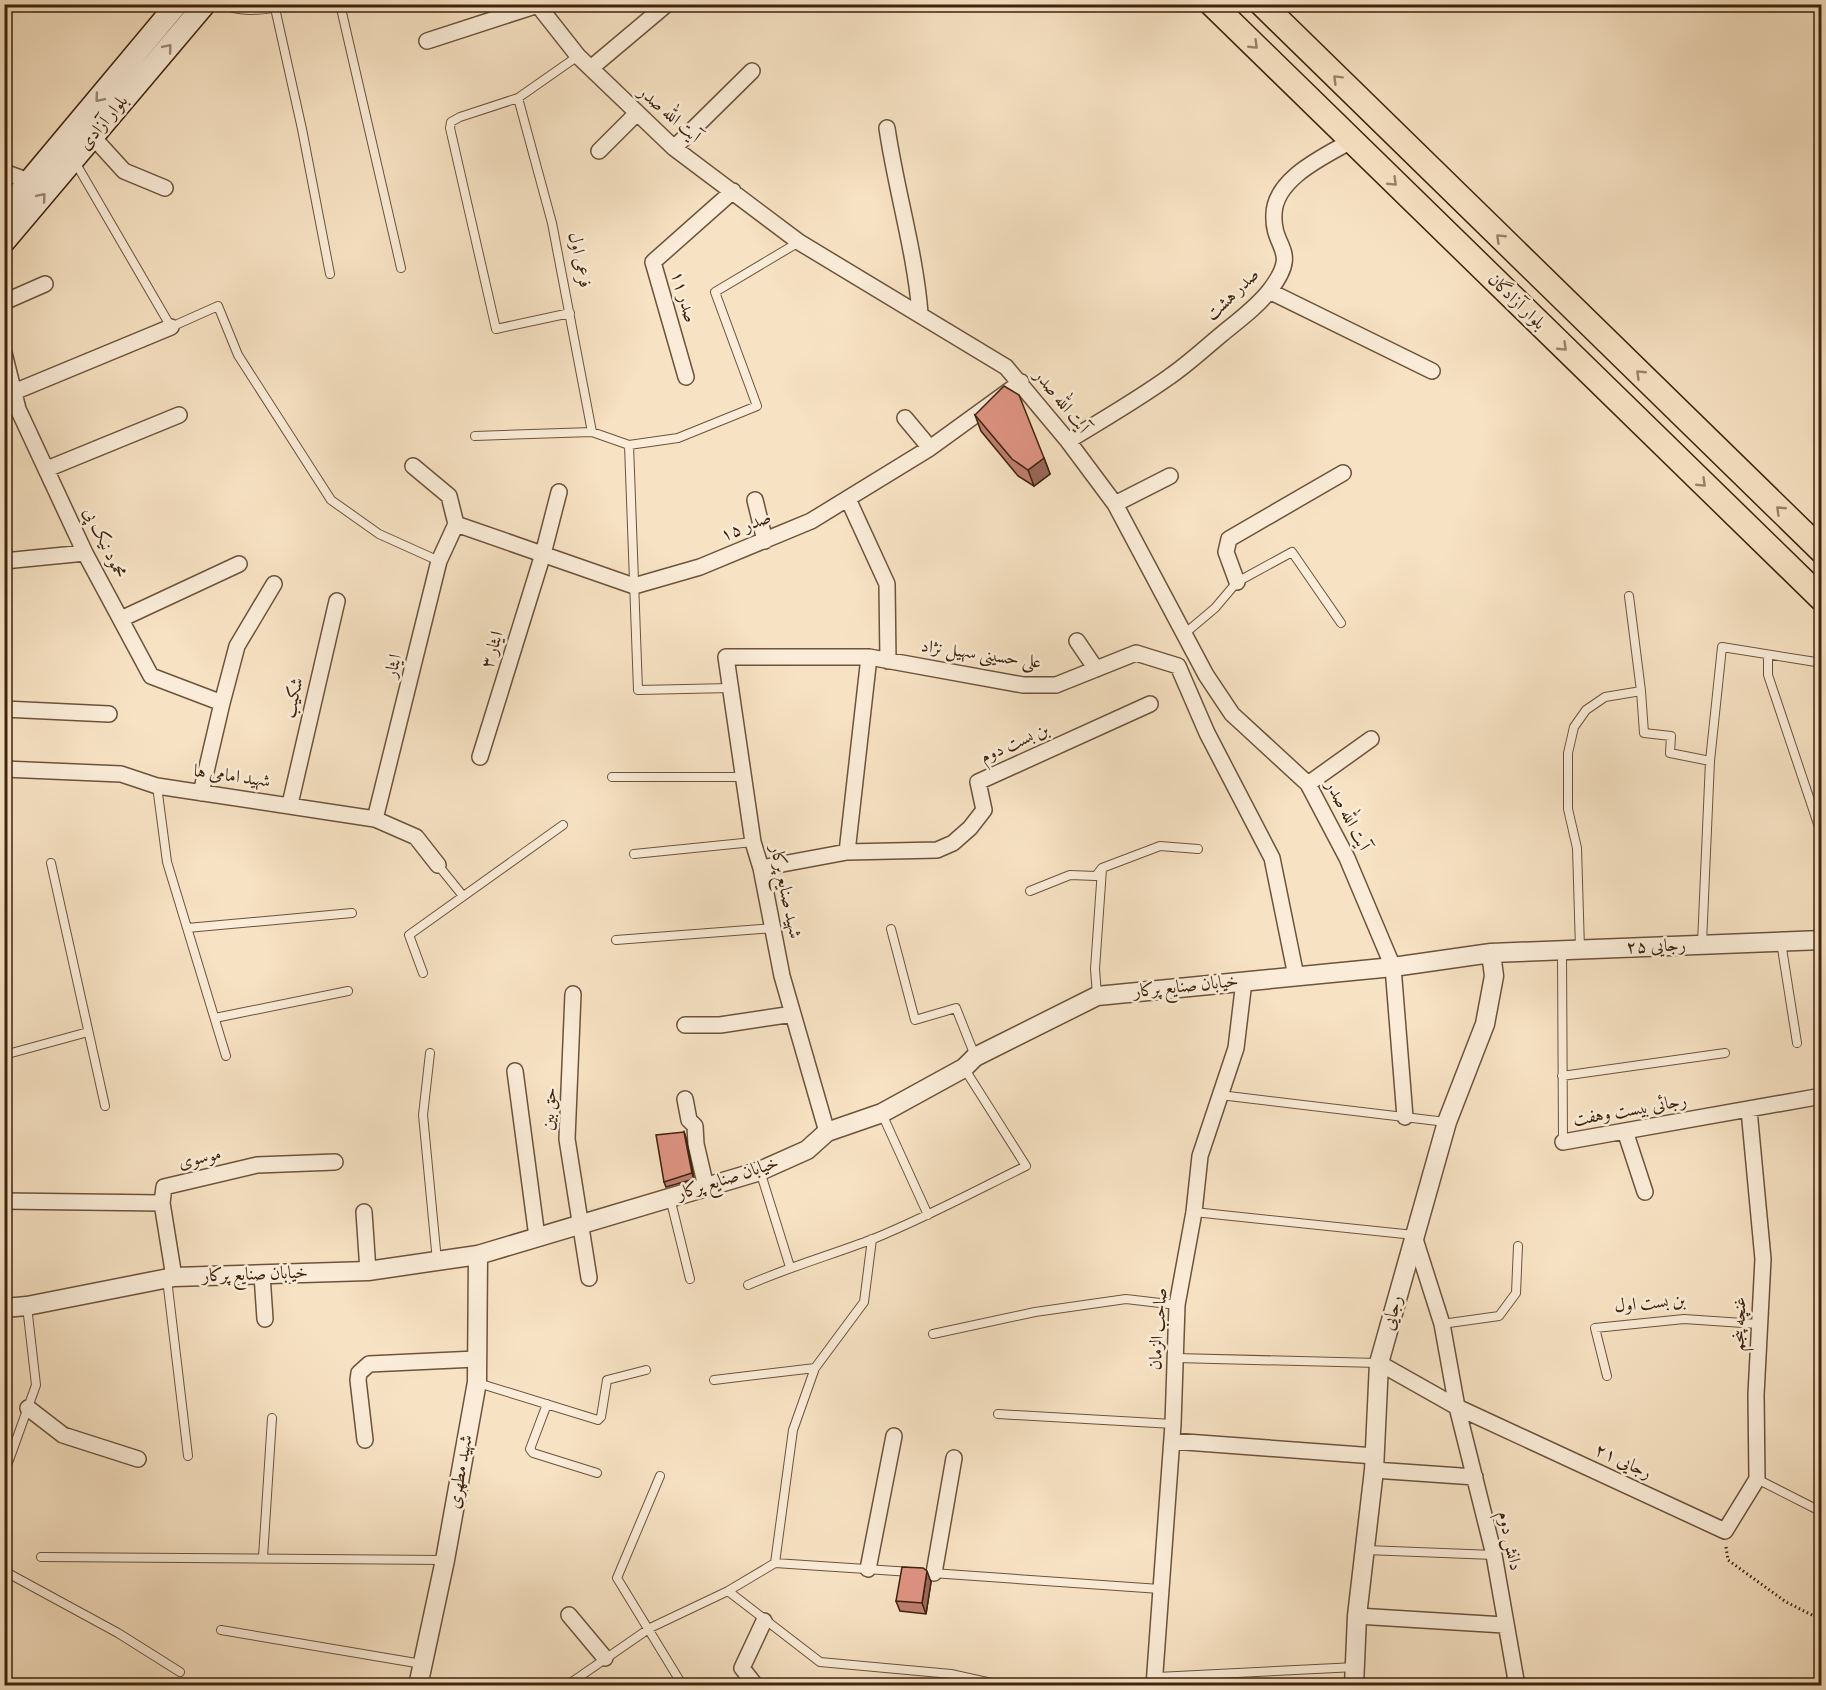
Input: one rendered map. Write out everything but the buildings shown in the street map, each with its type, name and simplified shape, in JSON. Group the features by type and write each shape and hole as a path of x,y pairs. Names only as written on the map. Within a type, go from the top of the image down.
{"highway":[{"name":"بلوار آزادگان","path":"1212,4 1821,599"},
{"name":"بلوار آزادگان","path":"1262,4 1821,550"},
{"path":"1351,141 1379,120"}],"main road":[{"name":"بلوار آزادی","path":"4,210 177,4"},
{"name":"بلوار آزادی","path":"4,242 205,4"}],"street":[{"path":"591,68 667,4"},
{"path":"427,41 537,5"},
{"name":"آیت الله صدر","path":"537,5 578,56 674,148 799,242 1006,367 1021,382 1068,441 1115,504 1183,635 1232,714 1308,784 1347,858 1393,967 1405,1117"},
{"path":"674,148 752,71"},
{"path":"599,152 636,114"},
{"path":"887,128 896,186 917,278 920,313"},
{"path":"93,137 124,171 165,188"},
{"name":"صدر هشت","path":"1068,441 1169,377 1248,312 1269,291 1285,267 1274,213 1278,198 1292,180 1306,169 1351,141"},
{"path":"4,172 29,181"},
{"name":"صدر ۱۱","path":"686,377 653,262 733,191"},
{"path":"4,302 45,284"},
{"path":"1269,291 1432,370"},
{"path":"14,392 171,327"},
{"name":"محمود نیک پی","path":"4,353 18,410 86,554 151,676 222,703"},
{"name":"صدر ۱۵","path":"634,586 700,567 811,521 930,448 1021,382"},
{"path":"47,469 179,415"},
{"path":"905,418 930,448"},
{"path":"413,466 449,496 456,524 634,586"},
{"path":"1237,582 1226,552 1229,539 1343,473"},
{"path":"1115,504 1170,476"},
{"name":"ایثار ۳","path":"480,757 543,554 559,492"},
{"path":"848,499 887,584 888,661"},
{"path":"755,500 765,541"},
{"name":"ایثار","path":"375,819 440,561 456,524"},
{"path":"4,561 86,554"},
{"path":"121,620 239,564"},
{"path":"201,793 237,646 274,584"},
{"name":"شکیب","path":"290,804 337,601"},
{"path":"1077,641 1096,669"},
{"name":"علی حسینی سهیل نژاد","path":"726,657 869,657 1023,685 1056,685 1136,653 1178,666 1207,733 1272,858 1296,976"},
{"name":"شهید صنایع پرکار","path":"726,657 753,842 774,928 782,976 827,1132"},
{"path":"847,852 869,657"},
{"name":"بن بست دوم","path":"761,868 847,852 937,850 952,843 970,828 984,810 978,782 1150,704"},
{"path":"4,709 109,714"},
{"path":"1308,784 1371,739"},
{"name":"شهید امامی ها","path":"4,769 121,774 157,786 290,804 375,819 416,837 438,865"},
{"name":"رجایی ۲۵","path":"1491,953 1821,940"},
{"name":"خیابان صنایع پرکار","path":"4,1308 27,1306 170,1278 368,1271 478,1255 760,1171 807,1150 827,1132 882,1113 970,1063 1097,996 1393,967 1491,953"},
{"name":"رجایی","path":"1355,1677 1357,1616 1375,1463 1379,1363 1447,1122 1485,1024 1494,976 1491,953"},
{"name":"صاحب الزمان","path":"1155,1681 1173,1424 1177,1305 1194,1212 1200,1156 1218,1095 1236,1048 1244,981"},
{"name":"حق بین","path":"573,994 567,1139 589,1278"},
{"path":"685,1024 720,1025 793,1014"},
{"path":"515,1071 537,1238"},
{"name":"رجائی بیست وهفت","path":"1563,1142 1749,1110 1821,1095"},
{"path":"685,1099 689,1120 695,1126 696,1144 706,1187"},
{"name":"غنچه پنجم","path":"1749,1110 1763,1259 1758,1324 1757,1479"},
{"path":"1625,1131 1645,1192"},
{"name":"موسوی","path":"162,1203 164,1187 257,1165 335,1162"},
{"path":"4,1201 162,1203 170,1278"},
{"path":"364,1212 368,1271"},
{"name":"دانش دوم","path":"1414,1234 1442,1324 1457,1407 1494,1555 1504,1625 1517,1686"},
{"name":"شهید مطهری","path":"418,1686 446,1560 477,1382 478,1255"},
{"path":"262,1275 265,1319"},
{"path":"365,1440 358,1380 359,1373 369,1364 476,1359"},
{"name":"رجایی ۲۱","path":"1379,1363 1457,1407 1725,1531"},
{"path":"28,1408 63,1436 138,1459"},
{"path":"868,1569 894,1436"},
{"path":"1172,1441 1375,1463 1475,1477"},
{"path":"934,1573 954,1458"},
{"path":"1725,1531 1757,1479"},
{"path":"569,1615 605,1658"},
{"path":"1357,1616 1504,1625"},
{"path":"756,1686 742,1668 764,1621"}],"lane":[{"path":"222,4 229,8 275,8 296,4"},
{"path":"340,4 400,268"},
{"path":"275,8 302,129 330,274"},
{"path":"570,313 501,330 496,329 493,325 450,128 451,122 460,117 518,98 578,56"},
{"name":"فرعی اول","path":"518,98 552,223 591,432"},
{"path":"73,160 171,327 218,306 238,355 331,500 379,534 440,561"},
{"path":"475,436 591,432 629,445 678,438 757,406 715,292 799,242"},
{"path":"629,445 638,690 731,688"},
{"path":"1183,635 1215,608 1237,582 1292,552 1341,623"},
{"path":"1629,596 1644,733 1671,736 1670,753 1710,761"},
{"path":"1702,945 1710,761 1722,647 1821,663"},
{"path":"1768,655 1768,675 1821,836"},
{"path":"1580,949 1577,848 1568,809 1568,753 1574,727 1586,710 1605,697 1641,691"},
{"path":"612,777 744,777"},
{"path":"157,786 167,862 226,1056"},
{"path":"423,973 409,935 563,825"},
{"path":"634,854 753,842"},
{"path":"1030,891 1070,875 1096,876 1102,868 1160,846 1198,849"},
{"path":"51,863 105,1106"},
{"path":"438,865 463,896"},
{"path":"1097,996 1095,969 1102,868"},
{"path":"187,928 352,913"},
{"path":"616,940 774,928"},
{"path":"748,1286 790,1267 872,1239 928,1215 1026,1166 970,1063 956,1008 915,1020 891,929"},
{"path":"1781,942 1797,1043"},
{"name":"رجائی بیست وهفت","path":"1562,950 1563,1142"},
{"path":"215,1018 348,991"},
{"path":"4,1055 88,1032"},
{"path":"429,1053 423,1115 436,1261"},
{"path":"1562,1076 1725,1053"},
{"path":"1218,1095 1447,1122"},
{"path":"882,1113 928,1215"},
{"path":"760,1171 790,1267"},
{"path":"670,1198 690,1279"},
{"path":"1194,1212 1414,1234"},
{"path":"775,1563 793,1430 815,1368 864,1302 872,1239"},
{"path":"1442,1324 1499,1316 1516,1293 1518,1246"},
{"path":"4,1247 4,1262"},
{"path":"170,1278 188,1456"},
{"path":"933,1334 1035,1312 1126,1299 1177,1305"},
{"path":"4,1474 36,1385 27,1306"},
{"name":"بن بست اول","path":"1607,1376 1595,1328 1684,1318 1758,1324"},
{"path":"1176,1358 1379,1363"},
{"path":"714,1380 815,1368"},
{"path":"477,1382 598,1420 601,1417 607,1380 646,1370"},
{"path":"547,1404 530,1449 533,1453 597,1473"},
{"path":"998,1414 1173,1424"},
{"path":"263,1557 272,1418"},
{"path":"660,1476 617,1578 650,1628 683,1686"},
{"path":"1757,1479 1821,1512"},
{"path":"1366,1550 1494,1555"},
{"path":"41,1557 446,1560"},
{"path":"566,1686 650,1628 728,1591 775,1563 1160,1589"},
{"path":"4,1570 118,1632 180,1672"},
{"path":"728,1591 820,1662 951,1674 1005,1686"},
{"path":"221,1630 422,1664"},
{"path":"1155,1681 1355,1677"}],"path":[{"path":"1725,1531 1728,1560 1786,1602 1821,1620"}]}
